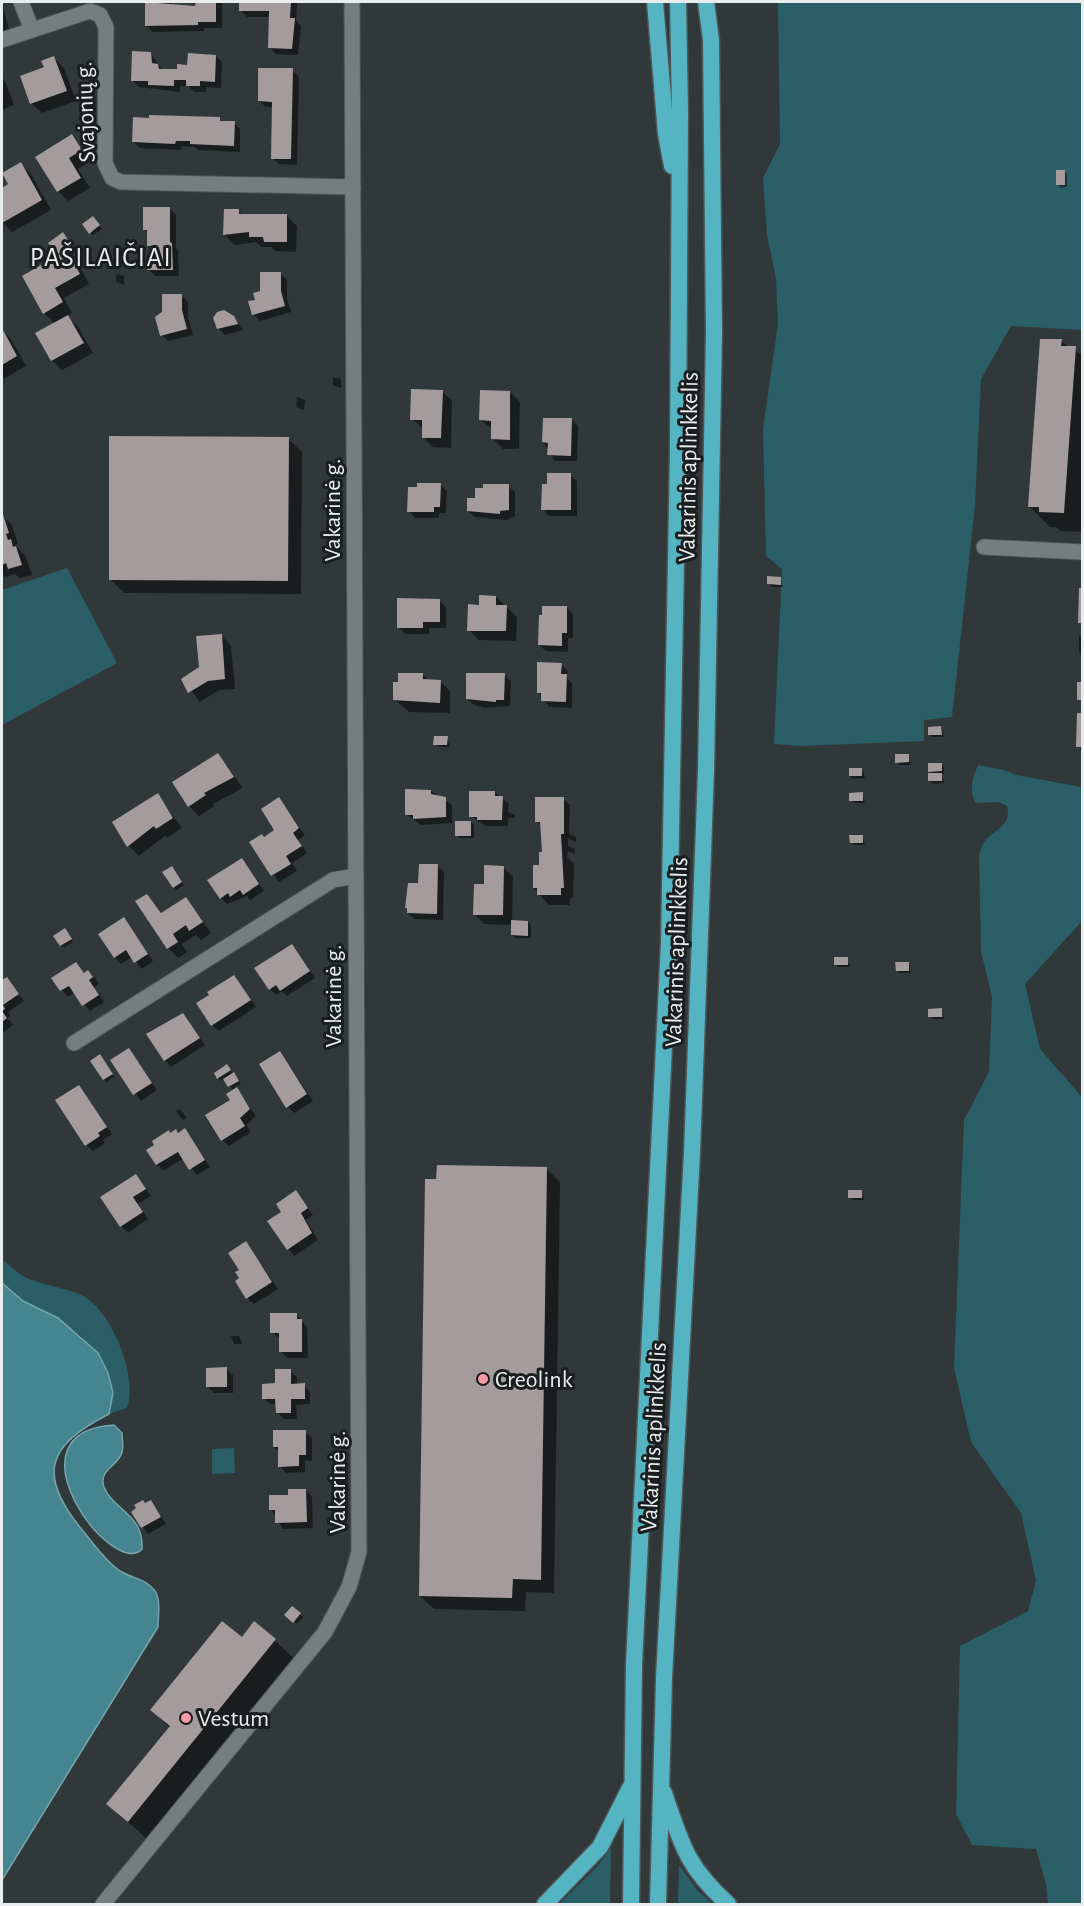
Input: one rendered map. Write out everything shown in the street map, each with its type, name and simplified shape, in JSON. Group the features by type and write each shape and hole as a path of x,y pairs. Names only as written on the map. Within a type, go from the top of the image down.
{"highway":[{"path":"655,2 666,134 678,202"},
{"name":"Vakarinis aplinkkelis","path":"631,1905 634,1665 669,942 678,451 680,112 678,2"},
{"name":"Vakarinis aplinkkelis","path":"658,1905 660,1781 692,1153 705,783 714,332 711,40 706,2"},
{"path":"711,40 717,2"},
{"path":"545,1905 600,1847 633,1781"},
{"path":"660,1781 684,1851 708,1886 728,1905"}],"street":[{"path":"21,2 32,30"},
{"name":"Vakarinė g.","path":"103,1905 325,1632 349,1587 359,1552 352,2"},
{"name":"Svajonių g.","path":"2,40 90,11 100,15 106,27 105,163 112,178 133,184 353,187"},
{"path":"984,548 1083,552"},
{"path":"74,1043 333,880 356,876"}],"shaded area":[{"path":"778,2 1082,2 1082,330 1011,326 981,379 975,505 952,717 924,720 924,741 800,746 774,744 782,569 766,556 763,429 778,324 776,279 767,235 763,178 780,144"},
{"path":"67,568 117,663 2,725 2,590"},
{"path":"978,765 1016,775 1082,787 1082,921 1025,984 1040,1049 1082,1097 1082,1904 1048,1904 1046,1884 1036,1849 972,1845 956,1814 960,1646 1028,1611 1036,1581 1021,1513 971,1442 954,1368 964,1120 989,1072 992,997 981,951 979,854 985,841 1005,822 1008,813 1007,806 999,802 976,803 972,789"},
{"path":"2,1259 24,1276 82,1296 98,1308 115,1334 126,1365 130,1395 127,1408 109,1414 113,1393 81,1336 58,1318 23,1301 2,1283"},
{"path":"2,1283 23,1301 58,1318 98,1353 108,1373 113,1393 109,1414 72,1438 61,1450 55,1464 54,1478 68,1511 83,1531 115,1567 143,1581 155,1591 159,1609 158,1627 2,1880"},
{"path":"114,1425 122,1433 123,1450 117,1461 106,1472 103,1481 108,1495 138,1528 142,1549 128,1553 110,1544 91,1526 75,1502 66,1476 67,1452 82,1434"},
{"path":"234,1448 235,1473 212,1474 212,1449"},
{"path":"611,1848 610,1904 559,1904 597,1867"},
{"path":"679,1865 698,1891 713,1904 678,1904"}],"building":[{"path":"145,2 195,6 196,2 216,2 216,22 198,22 198,25 145,26"},
{"path":"239,2 291,2 290,18 295,18 292,49 268,48 269,11 239,11"},
{"path":"132,51 151,52 152,63 158,64 159,69 177,69 177,64 187,65 188,53 216,55 215,82 200,81 200,86 186,86 186,80 174,80 174,86 148,85 148,81 131,81"},
{"path":"54,56 67,91 30,104 20,76 44,67 41,61"},
{"path":"258,68 293,68 291,159 271,159 272,102 258,101"},
{"path":"149,115 220,117 220,121 235,121 234,146 190,144 190,141 176,141 175,144 132,142 133,117 149,118"},
{"path":"72,134 82,150 69,158 81,178 57,192 35,157"},
{"path":"21,162 42,200 2,223 2,188 8,184 2,173"},
{"path":"1056,170 1065,170 1065,185 1056,185"},
{"path":"143,207 170,207 173,270 147,270 147,257 151,257 151,246 147,246 147,230 143,230"},
{"path":"224,209 239,209 239,214 287,214 287,242 264,242 263,237 249,237 249,232 223,235"},
{"path":"93,216 100,225 89,234 82,224"},
{"path":"63,232 71,245 57,255 48,243"},
{"path":"67,250 80,274 55,288 63,302 43,314 22,276"},
{"path":"260,272 281,272 281,291 285,306 252,315 248,301 255,300 253,293 260,291"},
{"path":"162,294 182,294 182,310 187,329 160,336 155,317 162,312"},
{"path":"224,310 234,316 238,324 217,329 213,318 217,312"},
{"path":"68,315 84,343 51,361 35,333"},
{"path":"2,328 17,356 2,365"},
{"path":"1040,339 1062,339 1061,346 1076,346 1064,513 1039,512 1039,507 1028,507"},
{"path":"411,389 443,390 441,438 422,438 422,420 410,420"},
{"path":"480,390 510,391 510,440 491,439 491,421 479,420"},
{"path":"543,418 572,418 571,456 547,455 548,443 542,442"},
{"path":"109,436 289,437 288,581 109,580"},
{"path":"547,473 571,473 571,510 541,510 542,484 547,484"},
{"path":"417,483 441,483 440,507 434,507 434,512 407,512 408,487 417,487"},
{"path":"483,484 509,484 509,510 500,511 500,514 467,511 467,498 475,498 475,488 483,488"},
{"path":"2,511 9,533 6,534 8,540 11,539 13,547 16,546 22,565 8,569 6,563 2,565"},
{"path":"767,576 781,577 781,585 767,584"},
{"path":"1079,588 1082,588 1082,623 1078,623"},
{"path":"479,595 496,596 496,605 507,605 506,631 467,631 468,604 479,605"},
{"path":"397,598 440,599 440,622 423,622 423,628 397,628"},
{"path":"542,606 567,606 567,633 562,633 562,646 538,645 539,615 542,615"},
{"path":"222,634 225,679 208,681 188,693 181,679 199,667 196,636"},
{"path":"537,662 562,663 561,674 567,674 566,702 541,701 541,693 537,693"},
{"path":"398,673 423,673 423,679 441,680 440,703 393,700 393,682 398,682"},
{"path":"466,673 505,673 504,700 496,700 496,702 466,699"},
{"path":"1077,682 1082,682 1082,700 1077,700"},
{"path":"1077,713 1082,713 1082,747 1076,747"},
{"path":"941,726 942,735 928,735 928,727"},
{"path":"434,736 448,736 447,745 433,745"},
{"path":"218,753 234,777 204,793 206,795 188,807 172,782"},
{"path":"895,754 909,754 909,762 895,763"},
{"path":"928,763 942,763 942,771 928,772"},
{"path":"849,768 862,768 862,776 849,776"},
{"path":"928,773 942,773 942,781 928,781"},
{"path":"405,789 431,790 431,794 446,797 446,817 413,819 413,815 405,815"},
{"path":"469,791 495,791 495,796 503,796 502,820 477,820 477,817 469,817"},
{"path":"863,792 863,801 849,801 849,793"},
{"path":"158,793 173,818 156,829 154,826 127,847 112,822"},
{"path":"279,797 299,828 293,833 302,846 286,856 291,864 271,876 249,842 262,834 264,837 274,830 261,809"},
{"path":"535,797 564,797 564,834 561,834 564,888 561,888 561,895 537,895 537,888 533,888 533,865 539,865 539,852 542,852 540,822 535,822"},
{"path":"455,821 471,821 471,836 455,836"},
{"path":"849,835 863,835 863,843 850,843"},
{"path":"242,858 259,884 243,895 240,890 230,897 228,893 220,899 207,880"},
{"path":"419,864 438,864 437,914 407,913 407,908 405,908 408,883 418,883"},
{"path":"484,865 504,866 503,915 473,915 474,884 484,884"},
{"path":"172,866 182,882 173,888 162,872"},
{"path":"147,894 161,913 186,897 203,922 189,931 186,925 173,934 178,942 167,949 135,901"},
{"path":"124,917 148,954 134,963 126,950 114,958 98,934"},
{"path":"511,920 528,921 528,936 511,935"},
{"path":"65,928 72,939 60,946 53,936"},
{"path":"292,944 310,971 280,991 276,985 269,990 254,968"},
{"path":"834,957 848,957 848,965 834,965"},
{"path":"76,962 84,973 88,970 93,977 89,980 99,995 82,1006 69,986 60,991 51,978"},
{"path":"895,962 909,962 909,971 896,971"},
{"path":"234,975 251,1000 211,1026 196,1003 209,995 207,992"},
{"path":"7,977 19,994 3,1005 5,1009 2,1011 2,980"},
{"path":"942,1008 942,1017 928,1017 928,1009"},
{"path":"2,1011 7,1018 2,1022"},
{"path":"183,1013 200,1038 164,1061 146,1034"},
{"path":"129,1048 152,1083 133,1095 110,1060"},
{"path":"280,1051 307,1094 286,1108 259,1064"},
{"path":"100,1054 113,1074 103,1080 90,1061"},
{"path":"227,1064 231,1070 217,1079 214,1073"},
{"path":"234,1072 239,1081 228,1087 223,1079"},
{"path":"79,1085 107,1127 98,1133 100,1136 85,1146 55,1100"},
{"path":"237,1087 250,1109 240,1118 245,1126 221,1141 205,1115 230,1100 226,1094"},
{"path":"185,1128 205,1160 189,1170 178,1152 156,1165 146,1150 154,1145 152,1141 169,1130 170,1133 176,1129 178,1133"},
{"name":"Creolink","path":"437,1165 547,1167 541,1580 513,1579 512,1598 419,1596 425,1179 436,1179"},
{"path":"136,1174 146,1189 133,1197 143,1212 120,1227 100,1197"},
{"path":"296,1190 308,1208 301,1213 312,1233 287,1250 267,1221 281,1212 276,1204"},
{"path":"848,1190 862,1190 862,1198 848,1198"},
{"path":"246,1241 272,1282 246,1299 235,1281 239,1278 235,1272 239,1270 228,1253"},
{"path":"270,1313 297,1313 297,1319 302,1319 302,1352 279,1352 279,1333 270,1333"},
{"path":"227,1367 227,1387 206,1387 206,1368"},
{"path":"275,1369 291,1369 291,1384 305,1383 305,1399 291,1399 291,1413 276,1413 275,1399 262,1399 262,1384 275,1383"},
{"path":"273,1430 306,1430 306,1455 299,1455 299,1466 278,1467 278,1447 273,1447"},
{"path":"288,1489 306,1489 307,1522 275,1523 275,1510 269,1510 269,1495 288,1495"},
{"path":"143,1500 145,1503 151,1500 161,1517 141,1528 131,1512 136,1508 134,1505"},
{"path":"292,1606 301,1613 293,1623 284,1615"},
{"name":"Vestum","path":"222,1621 242,1637 254,1621 276,1639 128,1822 106,1804 170,1726 150,1710"}],"place":[{"name":"Creolink","path":"483,1379"},
{"name":"Vestum","path":"186,1718"}],"district":[{"name":"PAŠILAIČIAI","path":"101,257"}]}
